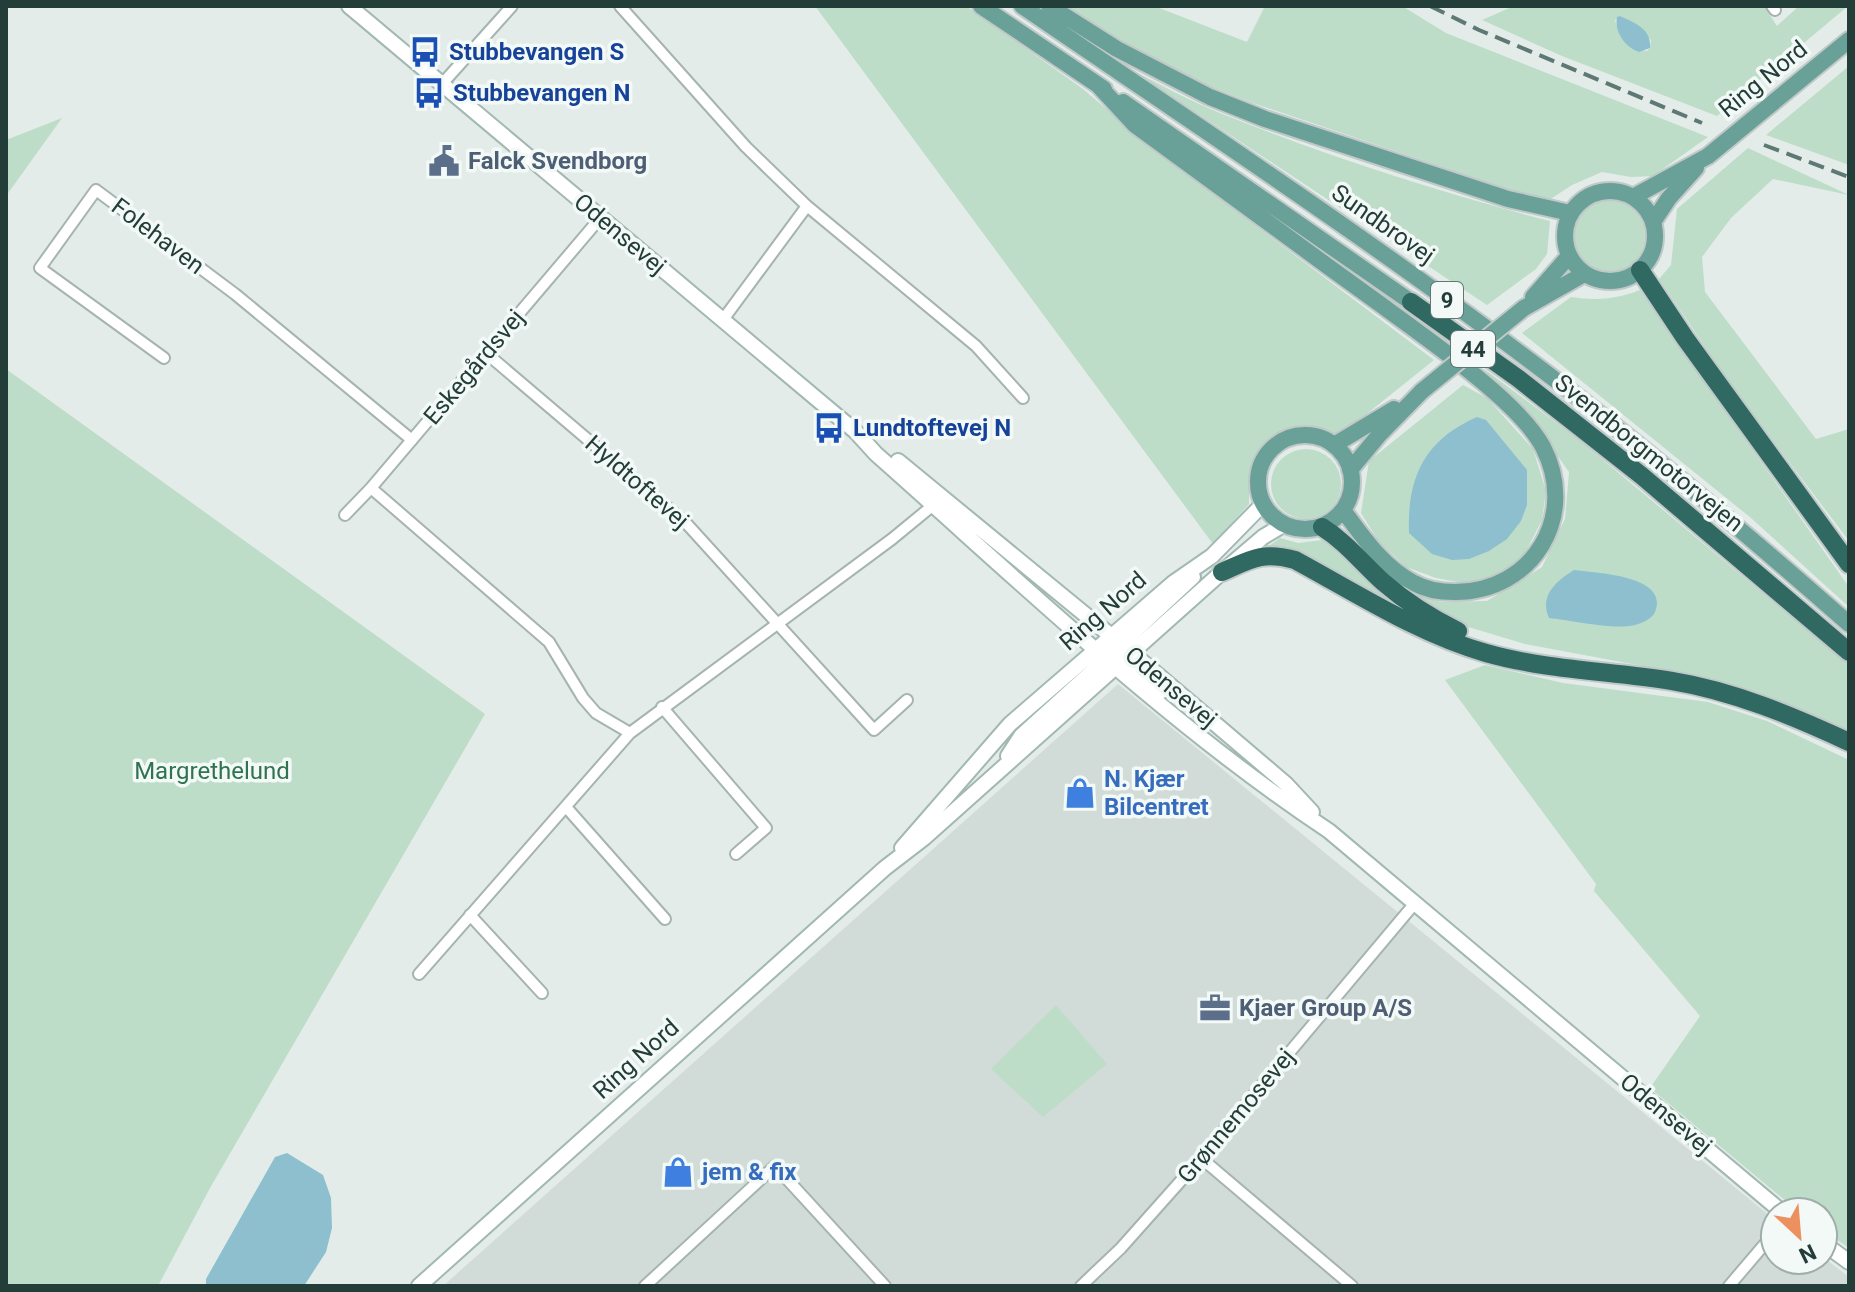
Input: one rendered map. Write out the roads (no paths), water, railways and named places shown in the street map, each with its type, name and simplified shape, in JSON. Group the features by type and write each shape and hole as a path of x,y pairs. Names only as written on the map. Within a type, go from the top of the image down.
{"highway":[{"path":"1640,270 1685,338 1849,564"},
{"name":"Svendborgmotorvejen","path":"1411,302 1519,379 1642,476 1849,652"},
{"path":"1322,527 1340,538 1383,582 1411,604 1467,636 1506,649 1616,673"},
{"path":"1217,564 1275,555 1295,560 1433,633 1482,652 1526,664 1675,682 1741,699 1849,742"}],"main road":[{"name":"Odensevej","path":"349,6 855,431 876,454 937,501 1276,796 1329,831 1763,1196"},
{"name":"Sundbrovej","path":"981,6 1411,302"},
{"name":"Sundbrovej","path":"1022,6 1331,216 1552,378 1653,457 1849,624"},
{"path":"1049,6 1117,49 1210,97 1265,119 1508,199 1570,213"},
{"name":"Ring Nord","path":"1653,222 1669,198 1708,156 1849,40"},
{"path":"1098,85 1135,125 1423,336 1495,393 1521,418 1543,446 1553,471 1556,494 1550,530 1541,548 1526,566 1508,580 1470,592 1442,592 1416,584 1393,570 1343,510"},
{"name":"Ring Nord","path":"1633,197 1708,156"},
{"path":"1616,191 1633,197 1644,206 1653,222 1655,245 1640,270 1626,279 1608,282 1584,274 1569,256 1564,236 1570,213 1597,192 1616,191"},
{"name":"44","path":"1524,308 1569,256"},
{"name":"44","path":"1350,470 1422,391 1524,308 1584,274"},
{"name":"44","path":"1334,445 1422,391"},
{"path":"1294,436 1322,438 1334,445 1350,470 1350,497 1343,510 1322,527 1309,530 1283,525 1268,513 1258,491 1257,477 1261,463 1280,442 1294,436"},
{"name":"Odensevej","path":"937,501 989,554 1286,784 1329,831"},
{"name":"Ring Nord","path":"885,868 1000,734 1113,652 1217,564 1263,504"},
{"name":"Ring Nord","path":"419,1286 885,868 997,773 1113,652 1173,583 1217,564 1283,525"}],"street":[{"path":"442,84 512,6"},
{"path":"620,6 746,147 807,206 976,346 1023,398"},
{"name":"Folehaven","path":"164,358 40,268 96,190 235,294 412,440"},
{"path":"722,321 807,206"},
{"name":"Eskegårdsvej","path":"345,515 601,217"},
{"name":"Hyldtoftevej","path":"486,353 686,523 874,730 907,700"},
{"path":"371,488 549,642 583,698 596,713 630,733"},
{"path":"419,974 630,733 892,539 937,501"},
{"path":"662,707 766,828 736,854"},
{"path":"566,807 665,919"},
{"name":"Grønnemosevej","path":"1081,1286 1121,1248 1201,1158 1415,903"},
{"path":"470,915 542,993"},
{"path":"1201,1158 1352,1286"},
{"path":"645,1286 775,1166 885,1286"},
{"path":"1729,1286 1759,1251"}],"water":[{"path":"1617,17 1645,31 1650,48 1639,52 1625,43 1617,28"},
{"path":"1477,417 1486,420 1527,470 1527,505 1521,521 1507,539 1469,559 1452,560 1432,554 1409,533 1411,495 1422,463 1432,449 1459,426"},
{"path":"1574,570 1613,575 1642,583 1652,590 1657,600 1655,612 1644,622 1621,627 1549,618 1546,603 1551,590"},
{"path":"287,1153 323,1175 331,1198 332,1228 326,1252 304,1286 206,1286 206,1279 275,1157"}],"railway":[{"path":"1430,6 1479,30 1702,123"},
{"path":"1764,145 1849,177"}],"place":[{"name":"Stubbevangen S","path":"425,52"},
{"name":"Stubbevangen N","path":"429,93"},
{"name":"Falck Svendborg","path":"444,161"},
{"name":"Lundtoftevej N","path":"829,428"},
{"name":"N. Kjær Bilcentret","path":"1080,793"},
{"name":"Kjaer Group A/S","path":"1215,1008"},
{"name":"jem & fix","path":"678,1172"}],"park label":[{"name":"Margrethelund","path":"212,771"}]}
